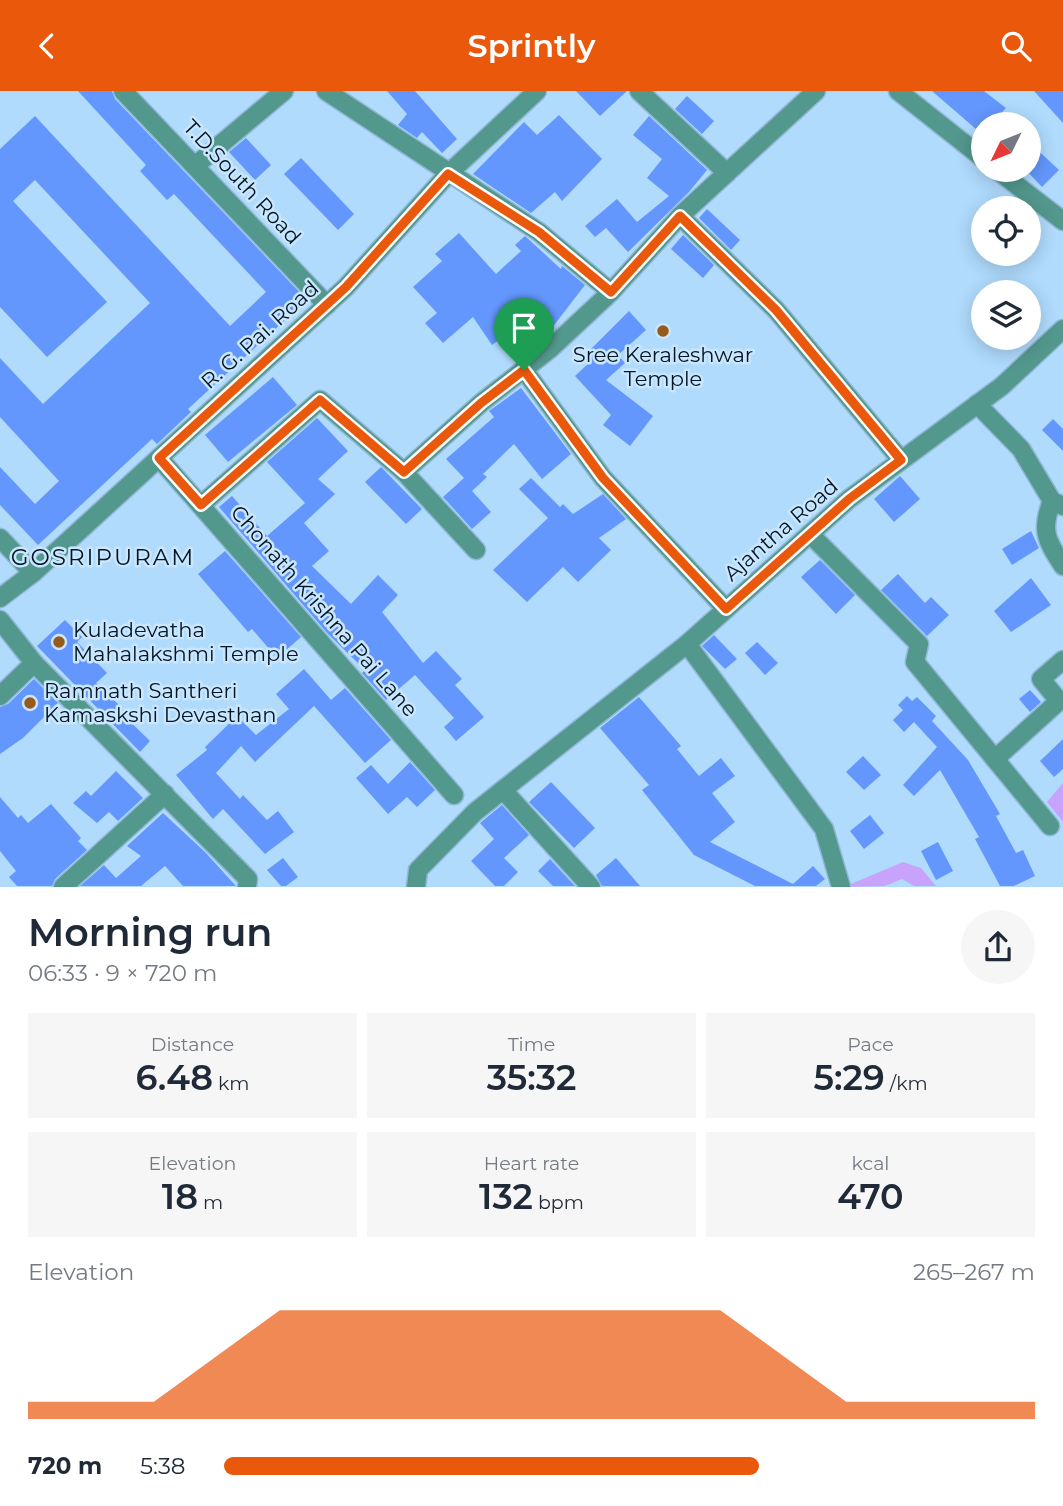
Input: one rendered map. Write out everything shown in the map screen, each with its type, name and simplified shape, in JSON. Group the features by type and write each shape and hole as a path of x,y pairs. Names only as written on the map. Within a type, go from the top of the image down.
{"street":[{"name":"T.D.South Road","path":"123,91 327,305"},
{"path":"196,165 284,91"},
{"path":"326,91 539,232 611,292"},
{"name":"R. G. Pai. Road","path":"0,598 33,573 327,305 448,174 537,91"},
{"path":"639,91 727,173"},
{"path":"404,472 611,292 680,216 816,91"},
{"path":"898,91 971,149"},
{"path":"1013,182 1063,221"},
{"path":"680,216 776,310 901,460"},
{"name":"Ajantha Road","path":"416,887 418,870 475,812 687,644 849,499 1002,386 1063,329"},
{"path":"524,370 603,478 726,609"},
{"path":"201,505 320,400 404,472 476,550"},
{"path":"977,404 1025,456 1057,504 1045,519 1047,540 1063,566"},
{"name":"Chonath Krishna Pai Lane","path":"159,458 454,795"},
{"path":"810,534 919,644 915,662 1050,826"},
{"path":"0,539 33,573"},
{"path":"0,620 34,663 248,879 247,887"},
{"path":"687,644 824,829 841,887"},
{"path":"995,759 1059,701 1041,679 1063,660"},
{"path":"0,696 34,663"},
{"path":"503,790 591,887"},
{"path":"63,887 165,794"}],"shaded area":[{"path":"1063,783 1063,822 1047,802"},
{"path":"903,862 921,868 936,886 914,886 902,879 885,886 844,887"}],"building":[{"path":"78,91 112,91 115,99 307,300 188,409 191,412 157,444 152,439 38,545 0,505 0,467 35,504 59,481 0,417 0,358 43,404 150,303 35,180 13,201 107,302 47,357 0,307 0,149 35,116 230,326 266,292 174,194 167,200 140,171 146,165"},
{"path":"387,91 415,91 457,139 442,153 422,132 417,138 398,125 407,114"},
{"path":"576,91 627,91 600,116"},
{"path":"932,91 984,91 1006,108 1002,112 971,112 971,125"},
{"path":"1034,91 1063,91 1063,123"},
{"path":"687,96 714,121 702,134 675,109"},
{"path":"559,115 602,159 562,201 555,192 531,213 473,174 524,122 537,135"},
{"path":"649,116 707,170 689,192 628,252 606,228 595,237 585,226 617,199 637,222 669,196 647,178 662,159 633,135"},
{"path":"246,138 271,165 255,180 229,152"},
{"path":"1041,153 1059,170 1042,187 1037,182 1041,182"},
{"path":"301,158 354,214 338,230 284,174"},
{"path":"707,209 740,240 731,250 699,218"},
{"path":"459,233 496,274 521,251 515,245 525,236 561,269 562,266 585,285 541,342 522,357 504,336 492,345 473,317 443,343 425,323 437,313 413,287 442,261 435,254"},
{"path":"683,235 714,265 703,278 671,249"},
{"path":"629,311 646,330 618,355 625,363 606,380 653,416 630,446 603,425 611,415 575,376 591,361 586,354"},
{"path":"273,377 297,405 228,462 205,435"},
{"path":"521,388 571,454 542,479 514,444 483,474 487,477 472,491 491,512 472,529 443,497 464,478 446,459 494,417 489,411"},
{"path":"317,418 348,451 318,479 335,494 304,523 329,551 312,566 351,604 378,575 398,595 382,612 423,663 436,651 462,679 455,685 484,717 456,741 444,727 454,718 415,675 386,700 362,673 365,670 328,634 219,507 232,496 267,536 305,503 267,462"},
{"path":"1053,419 1063,429 1063,451 1042,430"},
{"path":"381,467 422,509 406,524 365,482"},
{"path":"900,476 920,499 894,522 874,499"},
{"path":"531,478 560,507 563,504 573,514 603,494 626,519 599,538 611,550 578,582 563,567 527,602 493,570 548,518 519,489"},
{"path":"1031,531 1039,548 1012,565 1002,549"},
{"path":"225,551 301,637 277,658 252,629 248,632 198,574"},
{"path":"820,560 855,595 836,614 801,577"},
{"path":"898,574 925,603 931,597 949,615 927,636 881,590"},
{"path":"1031,578 1051,605 1011,632 994,611"},
{"path":"65,620 82,637 77,642 107,673 96,683 119,705 116,708 150,741 140,752 37,646"},
{"path":"714,635 737,659 725,669 702,646"},
{"path":"757,642 778,663 765,675 745,653"},
{"path":"304,669 331,700 345,688 391,740 365,763 314,706 255,762 241,746 216,773 240,799 243,795 267,820 278,811 294,832 265,854 223,809 213,819 176,775 207,750 205,747 237,716 256,735 289,709 276,694"},
{"name":"Ramnath Santheri Kamaskshi Devasthan","path":"34,679 58,703 23,738 0,754 0,707 8,704"},
{"path":"1030,690 1041,702 1030,712 1019,699"},
{"path":"907,696 912,701 917,697 936,716 932,721 968,760 1000,814 996,816 1016,853 1023,850 1035,876 1014,886 1000,886 975,839 979,837 940,770 914,796 903,785 937,747 914,722 904,732 893,720 903,710 898,705"},
{"path":"639,697 681,746 677,749 699,776 721,758 735,776 712,793 735,822 710,842 793,884 813,866 825,879 816,886 755,886 694,855 642,790 649,785 600,728"},
{"path":"1063,739 1063,769 1054,777 1040,761"},
{"path":"863,756 881,775 864,790 846,772"},
{"path":"410,762 435,790 417,807 407,797 388,814 356,778 371,765 388,784"},
{"path":"116,771 143,798 118,821 109,812 97,823 73,803 86,791 91,796"},
{"path":"551,782 595,828 574,848 529,802"},
{"path":"0,797 18,818 21,815 28,823 51,804 81,838 78,841 87,850 55,879 52,886 17,886 9,877 16,871 0,851"},
{"path":"502,805 529,835 504,858 518,872 504,886 495,886 471,861 494,839 480,823"},
{"path":"163,813 205,852 236,886 183,886 165,866 141,886 80,886 104,865 116,878 141,856 127,846"},
{"path":"870,815 884,833 864,849 850,831"},
{"path":"938,842 953,871 936,880 921,851"},
{"path":"283,858 298,877 286,886 281,886 267,870"},
{"path":"616,858 640,886 602,886 596,875"},
{"path":"550,859 575,886 553,886 538,871"}],"place":[{"name":"Sree Keraleshwar Temple","path":"663,331"},
{"name":"Kuladevatha Mahalakshmi Temple","path":"59,642"},
{"name":"Ramnath Santheri Kamaskshi Devasthan","path":"30,703"}],"district":[{"name":"GOSRIPURAM","path":"103,557"}],"route":[{"path":"448,174 539,232 611,292 680,216 776,310 901,460 849,499 726,609 603,478 524,370 481,403 404,472 320,400 201,505 159,458 346,287 448,174"}]}
